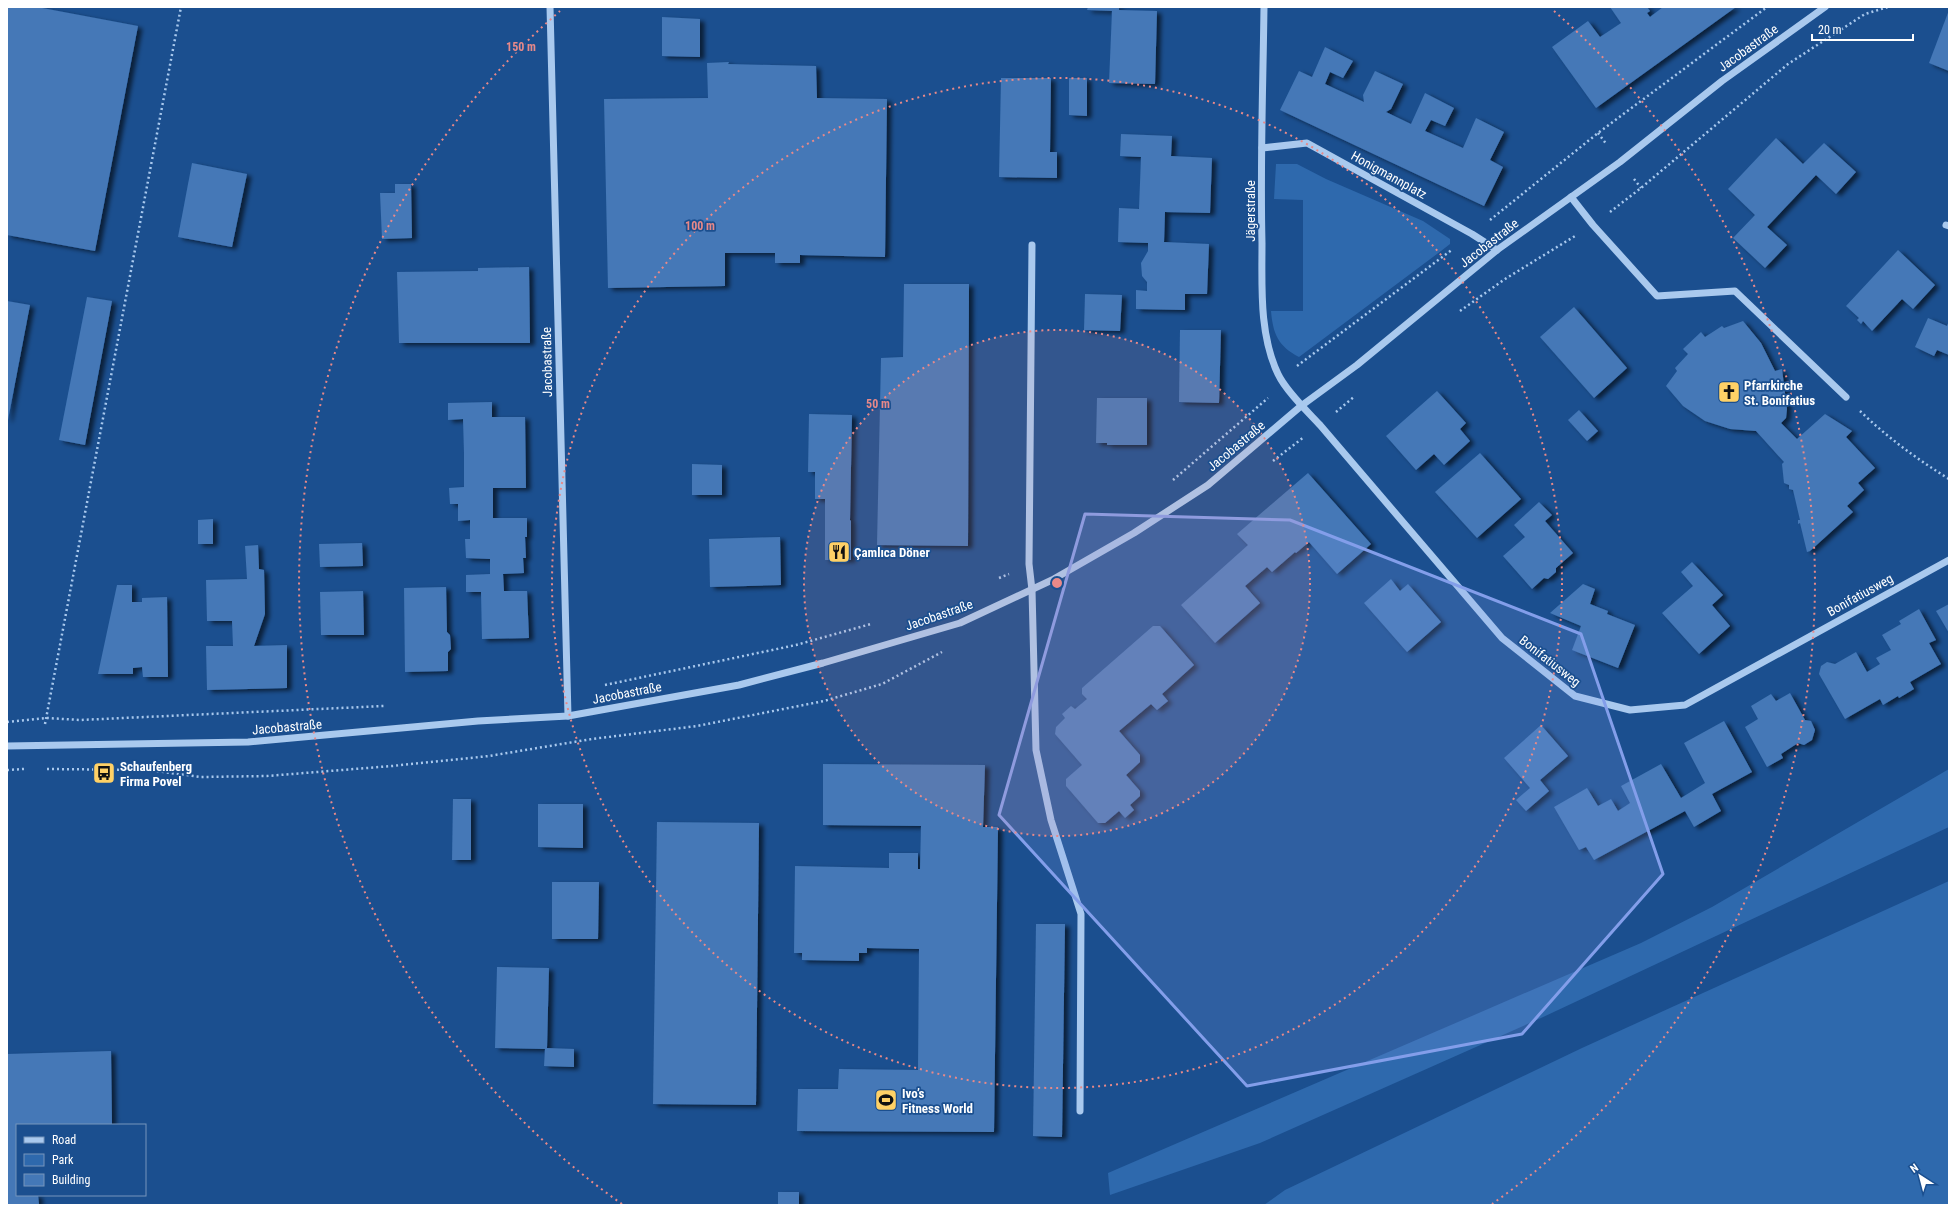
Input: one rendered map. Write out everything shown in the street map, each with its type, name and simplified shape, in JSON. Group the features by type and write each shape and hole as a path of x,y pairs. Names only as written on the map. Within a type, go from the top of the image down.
{"street":[{"name":"Jacobastraße","path":"550,7 568,716"},
{"name":"Jägerstraße","path":"1264,7 1262,281 1265,336 1278,375 1301,406"},
{"name":"Jacobastraße","path":"7,746 248,742 478,721 568,716 738,685 823,663 960,623 1052,580 1134,533 1208,485 1301,406 1357,365 1497,250 1620,162 1722,81 1825,7"},
{"name":"Honigmannplatz","path":"1262,148 1307,144 1472,234 1497,250"},
{"path":"1571,197 1593,225 1657,296 1736,291 1846,397"},
{"path":"1032,245 1029,564 1032,590 1036,750 1051,820 1081,914 1080,1111"},
{"name":"Bonifatiusweg","path":"1301,406 1320,425 1502,638 1574,696 1630,710 1685,705 1949,560"}],"path":[{"path":"38,745 47,718 181,7"},
{"path":"1168,483 1291,380 1297,365 1472,234 1598,133 1767,7"},
{"path":"1456,313 1506,279 1593,225 1641,188 1788,64 1865,14 1888,7"},
{"path":"1270,463 1320,425 1355,395"},
{"path":"1846,397 1884,434 1949,479"},
{"path":"994,581 1029,564"},
{"path":"603,686 796,644 874,624"},
{"path":"46,769 148,770 201,777 267,776 392,766 489,756 696,726 824,701 882,684 948,649"},
{"path":"7,722 47,718 80,720 390,706"},
{"path":"7,770 30,769"}],"highlighted area":[{"path":"1085,514 1290,520 1581,634 1663,874 1522,1034 1247,1086 999,815"}],"green space":[{"path":"1276,164 1297,164 1326,179 1423,221 1450,239 1450,244 1299,357 1281,344 1275,333 1271,311 1303,311 1303,200 1274,199"},
{"path":"1949,769 1949,827 1541,1018 1260,1143 1110,1195 1108,1173 1641,943 1712,907"},
{"path":"1949,881 1949,1205 1264,1205 1285,1190 1582,1048"}],"building":[{"path":"7,7 37,7 138,26 95,251 7,235"},
{"path":"1088,7 1119,7 1119,10 1157,11 1155,84 1109,83 1112,11 1087,10"},
{"path":"1610,7 1647,7 1650,11 1647,13 1650,17 1663,7 1736,7 1596,108 1552,47 1588,21 1600,37 1621,23"},
{"path":"1949,10 1949,71 1929,63"},
{"path":"662,17 700,19 700,57 662,56"},
{"path":"1325,47 1353,61 1343,78 1330,72 1325,84 1364,102 1363,95 1375,71 1403,84 1391,109 1386,112 1411,124 1425,93 1454,108 1445,126 1431,120 1425,131 1463,148 1476,118 1504,132 1490,160 1503,167 1484,206 1280,110 1299,71 1312,77"},
{"path":"729,62 728,64 816,66 817,98 887,99 885,257 800,255 800,263 775,263 775,253 725,253 725,286 608,288 604,99 708,98 707,63"},
{"path":"1001,78 1051,78 1050,152 1057,152 1057,178 999,177"},
{"path":"1069,78 1087,78 1087,116 1069,115"},
{"path":"1121,134 1172,136 1171,156 1212,158 1210,213 1165,212 1164,242 1209,244 1207,294 1185,294 1185,310 1136,309 1136,290 1147,291 1147,282 1142,276 1141,263 1148,251 1148,243 1118,242 1119,208 1139,209 1141,157 1120,156"},
{"path":"1776,138 1803,164 1824,143 1856,172 1836,194 1816,175 1767,227 1787,245 1765,268 1733,238 1755,215 1728,189"},
{"path":"192,163 247,174 232,247 178,237"},
{"path":"395,184 411,184 412,238 382,239 380,193 395,193"},
{"path":"1898,250 1935,285 1913,309 1902,299 1872,331 1863,321 1861,324 1857,320 1859,318 1846,306"},
{"path":"529,267 530,343 399,343 397,272 478,271 478,268"},
{"path":"904,284 969,284 968,546 877,545 881,358 903,357"},
{"path":"1085,294 1122,295 1120,331 1084,330"},
{"path":"87,297 112,301 85,445 59,440"},
{"path":"7,301 30,305 8,420 7,420"},
{"path":"1574,307 1627,368 1594,398 1540,337"},
{"path":"1928,318 1947,326 1949,321 1949,355 1937,350 1934,356 1915,347"},
{"path":"1743,321 1761,343 1775,371 1782,369 1787,409 1786,418 1781,423 1797,439 1825,414 1852,431 1846,437 1875,468 1858,483 1864,490 1847,506 1853,512 1810,551 1807,552 1800,523 1798,524 1798,520 1800,520 1793,490 1789,489 1789,485 1784,483 1782,464 1784,462 1756,431 1730,429 1705,421 1683,406 1666,386 1677,371 1675,368 1688,354 1683,349 1701,332 1705,337 1722,326 1724,328"},
{"path":"1180,330 1221,330 1219,403 1179,402"},
{"path":"1437,391 1466,423 1460,429 1470,441 1444,465 1434,454 1416,470 1386,436"},
{"path":"1097,398 1147,398 1147,445 1107,445 1107,443 1096,443"},
{"path":"492,402 492,417 525,417 526,488 493,488 493,518 527,518 527,537 525,537 526,558 523,558 524,573 503,574 504,591 527,591 529,638 482,639 481,592 466,592 466,575 490,574 490,559 466,558 465,539 470,539 470,520 458,521 458,504 450,504 449,488 464,487 464,453 463,419 448,420 448,403"},
{"path":"1579,410 1598,431 1587,441 1568,420"},
{"path":"809,414 852,415 850,520 851,560 825,560 825,499 815,499 815,472 808,472"},
{"path":"1480,453 1521,499 1477,538 1435,492"},
{"path":"692,464 722,465 722,495 692,495"},
{"path":"1308,473 1371,544 1337,574 1309,542 1272,572 1267,567 1245,586 1260,603 1215,643 1181,605 1248,545 1237,534"},
{"path":"1539,502 1552,515 1545,521 1573,553 1556,568 1556,572 1548,579 1544,578 1532,589 1503,556 1525,537 1514,525"},
{"path":"213,519 213,544 198,544 198,520"},
{"path":"780,537 781,585 710,587 709,539"},
{"path":"362,543 363,566 320,567 319,544"},
{"path":"258,545 259,569 264,570 265,614 254,646 287,645 287,688 207,690 206,646 233,646 232,621 207,621 206,580 247,579 245,546"},
{"path":"1692,562 1723,595 1712,605 1730,626 1699,654 1662,613 1693,586 1681,572"},
{"path":"1391,579 1400,591 1408,584 1441,622 1407,652 1364,603"},
{"path":"1583,584 1595,589 1590,604 1608,611 1607,614 1635,625 1618,668 1572,650 1581,626 1550,613"},
{"path":"117,585 132,585 132,602 142,602 142,598 167,597 168,677 143,677 142,667 133,668 133,674 98,674"},
{"path":"446,587 447,632 450,635 451,649 448,652 448,671 405,672 404,588"},
{"path":"363,591 364,635 321,635 320,592"},
{"path":"1949,604 1949,633 1936,611"},
{"path":"1919,609 1936,640 1929,643 1941,664 1910,682 1914,689 1899,698 1898,696 1883,705 1880,699 1845,719 1819,674 1821,666 1827,662 1835,664 1856,652 1867,672 1880,664 1876,658 1891,650 1882,635 1901,624 1899,621"},
{"path":"1153,626 1160,626 1194,665 1162,694 1168,701 1157,710 1151,704 1119,731 1140,755 1140,762 1126,775 1140,791 1140,796 1130,805 1134,810 1125,818 1119,811 1105,823 1098,823 1066,786 1066,779 1082,765 1055,734 1056,727 1065,718 1062,714 1071,706 1075,709 1087,699 1082,694 1082,688"},
{"path":"1790,693 1805,720 1811,721 1815,730 1812,740 1804,745 1798,743 1781,754 1783,758 1767,767 1745,727 1758,719 1751,706 1771,694 1776,701"},
{"path":"1724,721 1752,772 1712,794 1721,811 1694,827 1685,811 1594,860 1586,847 1579,850 1554,807 1587,788 1598,806 1611,799 1618,811 1630,803 1621,786 1661,764 1681,798 1705,783 1684,743"},
{"path":"1541,725 1568,756 1540,780 1549,791 1526,811 1516,800 1530,788 1504,758"},
{"path":"823,764 985,765 983,827 998,827 994,1132 797,1131 798,1089 838,1089 839,1069 918,1070 919,949 867,948 867,953 859,953 859,961 802,960 802,953 794,953 795,866 889,868 889,853 918,853 918,869 920,869 921,826 823,825"},
{"path":"453,799 471,799 471,860 452,860"},
{"path":"538,804 583,804 583,848 538,847"},
{"path":"657,822 759,823 756,1105 653,1104"},
{"path":"552,882 599,882 598,939 552,939"},
{"path":"1036,924 1065,924 1062,1137 1033,1136"},
{"path":"497,967 549,968 547,1048 574,1049 574,1067 544,1066 545,1049 495,1048"},
{"path":"111,1051 112,1124 16,1124 16,1196 38,1196 39,1204 7,1205 7,1054"},
{"path":"778,1192 799,1192 799,1205 778,1205"}],"place":[{"name":"Pfarrkirche St. Bonifatius","path":"1729,392"},
{"name":"Çamlıca Döner","path":"839,552"},
{"name":"Schaufenberg Firma Povel","path":"104,773"},
{"name":"Ivo’s Fitness World","path":"886,1100"}]}
